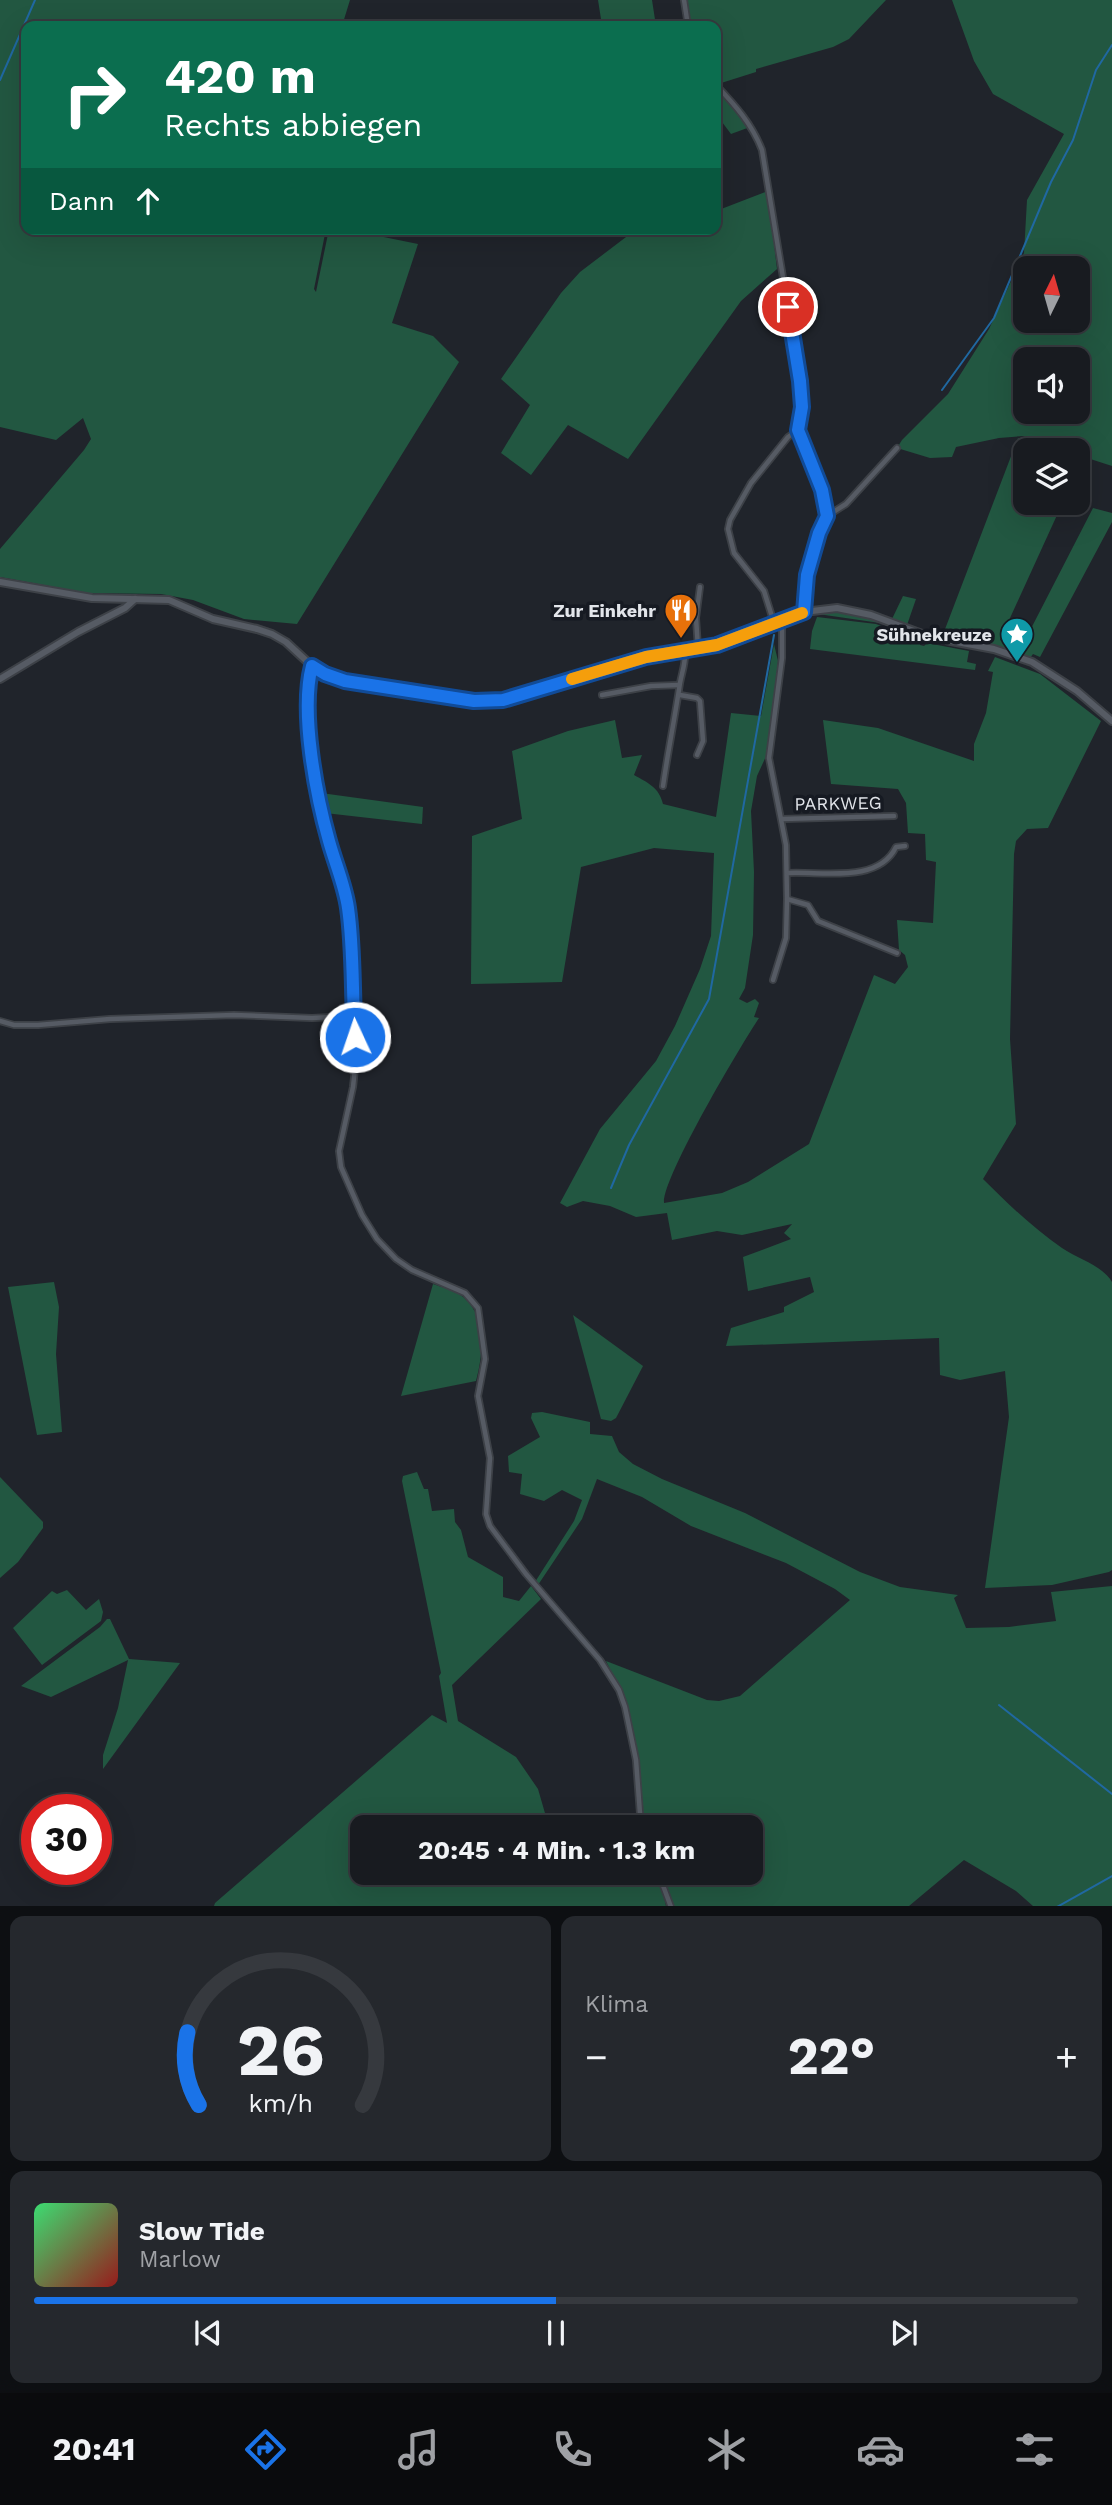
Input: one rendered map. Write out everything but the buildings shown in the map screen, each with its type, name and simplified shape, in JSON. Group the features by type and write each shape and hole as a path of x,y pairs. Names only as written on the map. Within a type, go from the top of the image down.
{"main road":[{"path":"0,582 92,598 169,600 213,619 265,631 286,642 312,666 345,681 474,701 503,700 646,657 717,645 804,612 820,609 853,610 930,637 994,649 1032,662 1077,691 1112,721"},
{"path":"0,679 78,632 125,608 135,599"}],"street":[{"path":"684,0 687,21"},
{"path":"721,90 746,118 762,150 800,381 802,407 798,430 822,490 827,516"},
{"path":"773,980 786,938 786,845 769,758 784,635 764,592 734,553 728,529 730,520 751,483 769,458 798,430"},
{"path":"804,612 807,575 819,533 827,516 846,504 897,448"},
{"path":"698,649 696,618 700,587"},
{"path":"663,786 680,695 679,685 685,651"},
{"path":"312,666 309,722 314,769 328,838 348,907 355,1068 339,1151 341,1167 362,1215 377,1240 412,1270 465,1293 478,1308 485,1359 478,1396 490,1458 486,1514 490,1526 526,1574 600,1660 619,1690 636,1760 640,1815"},
{"path":"601,695 651,686 679,685"},
{"path":"680,695 700,701 703,741 697,755"},
{"name":"PARKWEG","path":"782,819 894,816"},
{"path":"788,873 859,873 889,859 896,847 905,846"},
{"path":"787,899 808,905 818,921 897,953"},
{"path":"0,1021 14,1025 38,1025 220,1015 312,1018 354,1016"},
{"path":"664,1885 671,1906"}],"green space":[{"path":"0,0 350,0 344,21 21,21 21,235 325,235 314,289 316,292 328,235 374,235 418,244 392,323 433,336 459,362 297,624 244,619 193,600 161,594 87,593 0,577 0,549 91,439 83,418 56,440 0,427"},
{"path":"598,0 652,0 655,21 578,21 601,19"},
{"path":"685,0 886,0 849,39 833,47 756,69 756,72 721,83 721,21 689,21"},
{"path":"952,0 1112,0 1112,466 1090,459 1090,438 999,438 956,447 952,457 930,458 897,448 948,394 989,329 1013,277 1013,333 1090,333 1090,256 1023,256 1027,200 1064,134 993,94 974,61"},
{"path":"721,93 750,127 731,134 721,121"},
{"path":"768,191 777,269 741,301 628,459 568,425 531,475 501,453 530,405 501,379 561,293 580,272 629,235 721,235 721,209"},
{"path":"1013,451 1013,515 1057,515 1000,640 1021,648 1093,508 1112,513 1112,522 1040,657 1033,654 1030,658 1007,649 942,637"},
{"path":"903,596 916,599 907,625 892,619"},
{"path":"823,611 874,619 900,627 922,638 880,623 818,614"},
{"path":"817,617 876,624 921,641 920,645 927,643 969,651 967,662 976,664 975,670 810,649"},
{"path":"774,644 778,661 768,752 757,776 751,811 753,935 745,988 739,999 747,1003 755,999 759,1003 754,1017 759,1018 688,1141 675,1167 664,1203 722,1193 748,1182 809,1144 874,975 895,984 908,967 905,955 899,950 897,920 933,923 936,862 926,860 925,834 908,833 906,803 898,789 831,784 823,720 878,728 974,761 974,744 986,713 993,672 988,671 995,657 1040,674 1101,721 1048,828 1027,829 1016,841 1010,1039 1016,1124 983,1179 1041,1232 1062,1248 1096,1267 1112,1282 1112,1570 1109,1572 1052,1585 985,1588 1009,1417 1005,1371 960,1380 940,1375 939,1338 726,1346 731,1328 784,1312 784,1307 814,1292 810,1277 748,1291 743,1257 791,1239 784,1233 792,1224 742,1235 717,1231 672,1240 667,1213 636,1217 610,1206 583,1201 567,1207 560,1203 600,1129 656,1061 675,1026 711,936 714,853 654,848 581,867 562,982 471,984 472,836 522,819 512,751 568,731 615,720 622,758 642,755 634,775 656,789 663,804 716,817 731,713 761,716"},
{"path":"321,793 423,807 422,824 325,813"},
{"path":"54,1282 59,1307 56,1354 62,1432 37,1435 8,1287"},
{"path":"433,1284 459,1294 475,1311 482,1345 476,1381 401,1396"},
{"path":"573,1315 643,1366 616,1418 611,1421 601,1419"},
{"path":"542,1412 590,1422 590,1434 612,1436 619,1452 633,1464 662,1479 745,1513 860,1572 900,1587 958,1595 954,1598 966,1628 1009,1627 1056,1621 1051,1592 1112,1586 1112,1906 1033,1906 1016,1891 964,1860 909,1906 674,1906 666,1885 763,1885 763,1815 643,1815 638,1765 627,1704 606,1661 707,1700 719,1701 740,1696 850,1600 786,1563 691,1526 642,1497 597,1479 582,1519 538,1585 535,1582 574,1521 582,1500 562,1490 544,1501 520,1494 522,1474 509,1472 508,1456 540,1437 531,1418 532,1413"},
{"path":"417,1472 424,1489 428,1489 432,1511 454,1509 455,1522 461,1530 468,1557 503,1577 503,1597 519,1601 531,1586 541,1599 452,1685 458,1721 516,1757 538,1789 546,1815 350,1815 350,1885 660,1885 666,1906 214,1906 432,1715 447,1723 439,1676 441,1673 403,1476"},
{"path":"0,1477 43,1522 43,1528 18,1562 0,1578"},
{"path":"67,1590 86,1610 99,1599 103,1612 101,1621 42,1665 13,1628 52,1591 57,1594"},
{"path":"110,1619 129,1659 180,1663 103,1769 103,1755 118,1708 128,1660 51,1697 21,1686"}],"waterway":[{"path":"26,21 35,0"},
{"path":"0,80 21,32"},
{"path":"942,390 994,318 1051,182 1073,140 1096,70 1112,45"},
{"path":"611,1188 629,1145 709,999 774,635"},
{"path":"999,1705 1112,1794"},
{"path":"1059,1906 1112,1876"}],"slow traffic":[{"path":"572,679 646,657 717,645 802,613"}],"place":[{"name":"Zur Einkehr","path":"681,640"},
{"name":"Sühnekreuze","path":"1017,664"}],"route":[{"path":"355,1037 348,907 328,838 314,769 309,722 312,666 345,681 474,701 503,700 646,657 717,645 804,612 807,575 819,533 827,516 822,490 798,430 802,407 800,381 788,307"}]}
